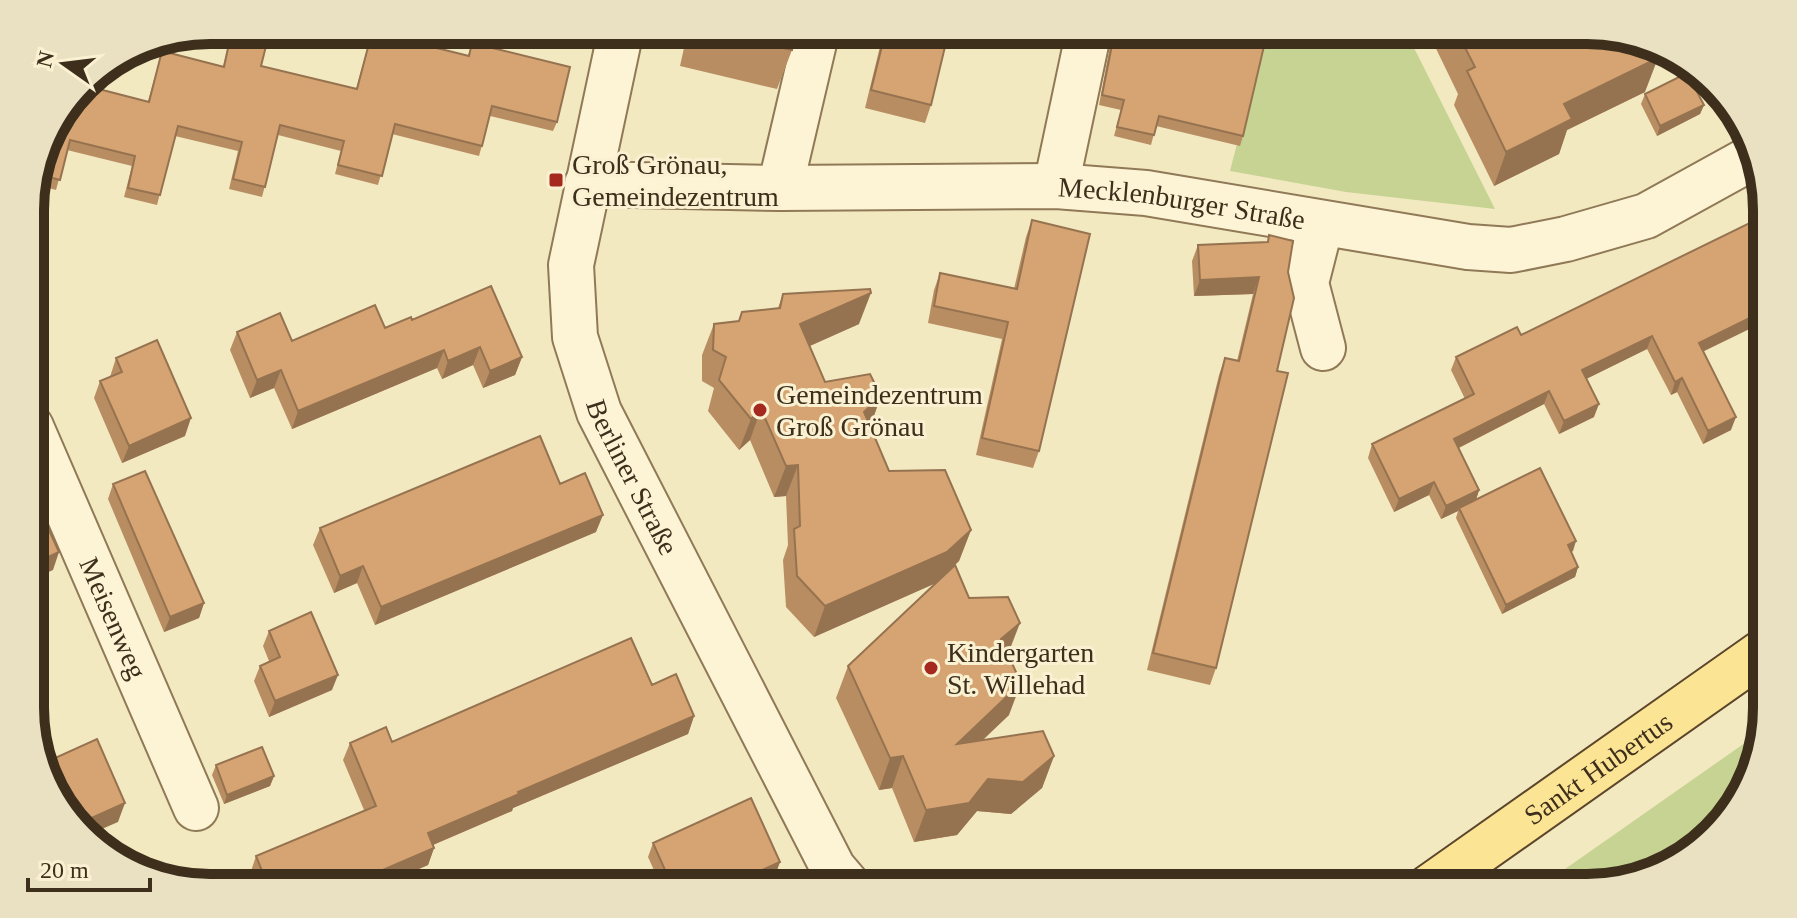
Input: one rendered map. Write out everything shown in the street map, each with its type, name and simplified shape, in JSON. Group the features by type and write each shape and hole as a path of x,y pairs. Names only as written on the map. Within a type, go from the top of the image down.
{"main road":[{"name":"Sankt Hubertus","path":"1448,874 1753,659"}],"street":[{"name":"Berliner Straße","path":"618,44 571,265 575,337 599,412 838,874"},
{"path":"780,188 814,44"},
{"path":"1056,186 1086,44"},
{"name":"Mecklenburger Straße","path":"587,184 780,188 1056,186 1146,193 1468,247 1511,250 1566,239 1646,216 1745,162"},
{"path":"1321,224 1306,283 1323,348"},
{"name":"Meisenweg","path":"44,457 196,808"}],"green space":[{"path":"1233,44 1412,44 1495,209 1346,192 1230,171 1261,51"},
{"path":"1750,740 1736,781 1725,800 1696,833 1679,846 1660,857 1619,871 1558,874"}],"building":[{"path":"229,44 266,44 261,66 357,89 369,44 420,44 469,56 472,44 476,44 570,67 557,122 492,106 482,146 395,124 382,176 338,165 344,141 280,125 265,187 233,179 242,142 178,126 160,195 128,188 135,156 70,140 60,180 48,177 61,137 83,104 104,104 104,90 149,102 162,52 224,67"},
{"path":"767,44 793,44 792,50"},
{"path":"882,44 946,44 931,105 871,90"},
{"path":"1112,44 1264,46 1243,136 1159,116 1154,135 1117,127 1124,100 1102,95"},
{"path":"1463,44 1609,45 1656,59 1564,104 1572,119 1506,152 1467,71 1475,67"},
{"path":"1683,75 1691,81 1704,105 1660,126 1645,94"},
{"path":"1032,220 1090,234 1039,451 982,438 1008,322 934,306 940,273 1017,289"},
{"path":"1753,221 1753,316 1699,343 1736,417 1708,431 1682,378 1675,382 1652,336 1582,370 1599,404 1564,421 1549,391 1454,439 1479,490 1446,506 1434,482 1399,499 1372,444 1474,394 1456,357 1517,327 1521,335"},
{"path":"1269,235 1293,241 1288,272 1294,298 1277,371 1288,373 1216,668 1153,653 1225,358 1239,361 1259,277 1200,280 1198,245 1268,242"},
{"path":"491,286 522,357 490,371 480,347 448,361 444,350 298,411 281,370 257,380 237,332 280,313 292,341 375,305 385,328 411,317 412,320"},
{"path":"870,289 871,293 800,324 825,382 870,374 881,396 864,412 889,471 945,470 971,530 947,552 825,606 797,576 794,529 800,526 798,465 786,466 761,409 751,419 719,380 726,357 713,350 714,324 739,321 742,312 780,308 783,294"},
{"path":"157,340 191,418 129,446 100,381 122,372 116,358"},
{"path":"540,436 560,484 585,473 603,515 381,607 363,566 340,576 320,528"},
{"path":"1540,468 1576,541 1568,545 1578,567 1506,605 1459,508"},
{"path":"145,471 204,603 170,617 113,484"},
{"path":"44,519 59,552 44,559"},
{"path":"955,565 969,598 1008,597 1020,623 1001,639 1021,683 957,744 1043,731 1054,756 1023,782 988,779 969,803 926,810 903,756 890,758 848,666"},
{"path":"311,612 338,675 275,701 260,666 280,657 269,631"},
{"path":"631,638 652,685 676,674 694,716 428,833 434,848 374,874 263,874 256,856 376,806 350,743 386,727 392,742"},
{"path":"97,739 125,803 88,820 66,791 53,759"},
{"path":"262,747 274,776 227,795 216,765"},
{"path":"751,798 780,862 754,874 667,874 653,843"}],"place":[{"name":"Groß Grönau, Gemeindezentrum","path":"556,180"},
{"name":"Gemeindezentrum Groß Grönau","path":"760,410"},
{"name":"Kindergarten St. Willehad","path":"931,668"}]}
